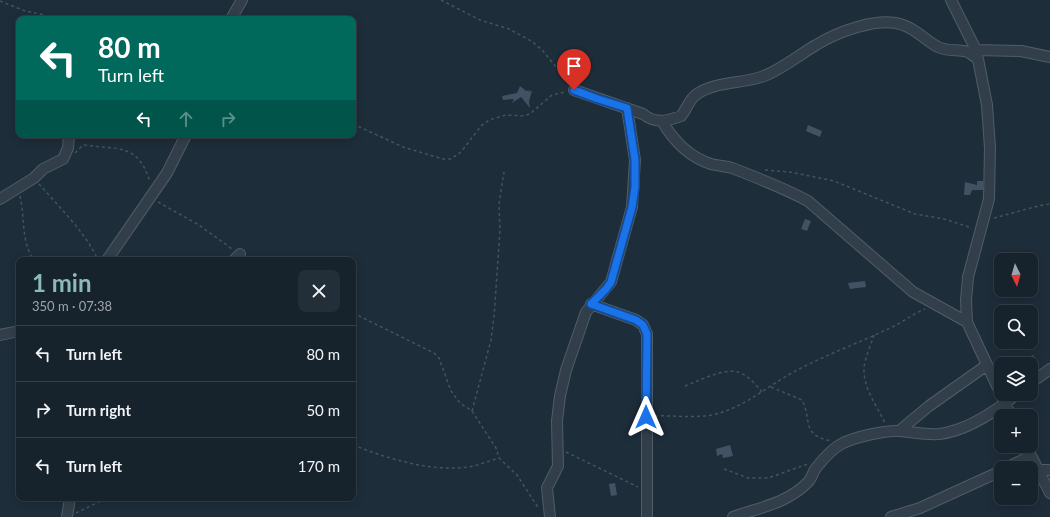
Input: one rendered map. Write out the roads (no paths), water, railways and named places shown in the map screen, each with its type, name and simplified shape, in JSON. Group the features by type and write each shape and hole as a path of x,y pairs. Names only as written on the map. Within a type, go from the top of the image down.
{"street":[{"path":"233,16 242,0"},
{"path":"952,0 977,55 987,104 990,148 989,199 968,277 966,300 967,322 1008,409"},
{"path":"574,90 643,114 649,119 662,121 681,116 691,99 697,94 732,83 748,81 764,76 817,44 842,32 871,24 890,22 902,24 944,50 968,52 977,55 1021,51 1050,57"},
{"path":"550,517 547,488 558,466 557,421 560,396 582,319 591,304 611,282 632,207 635,160 627,108"},
{"path":"662,121 672,138 693,155 705,161 730,168 808,201 913,292 967,322"},
{"path":"0,199 34,178 42,169 63,158 66,153 68,138"},
{"path":"109,257 167,173 182,138"},
{"path":"591,304 636,320 643,325 647,334 647,517"},
{"path":"0,335 16,332"},
{"path":"899,431 929,406 987,365"},
{"path":"1038,378 1050,369"},
{"path":"732,517 758,510 782,500 800,488 809,480 823,459 843,443 889,431 920,434 947,432 969,424 1009,401"},
{"path":"1030,453 1034,461"},
{"path":"1021,461 1031,456"},
{"path":"1050,470 1038,470 1050,493"},
{"path":"890,517 920,508 994,473"},
{"path":"70,501 70,516"}]}
